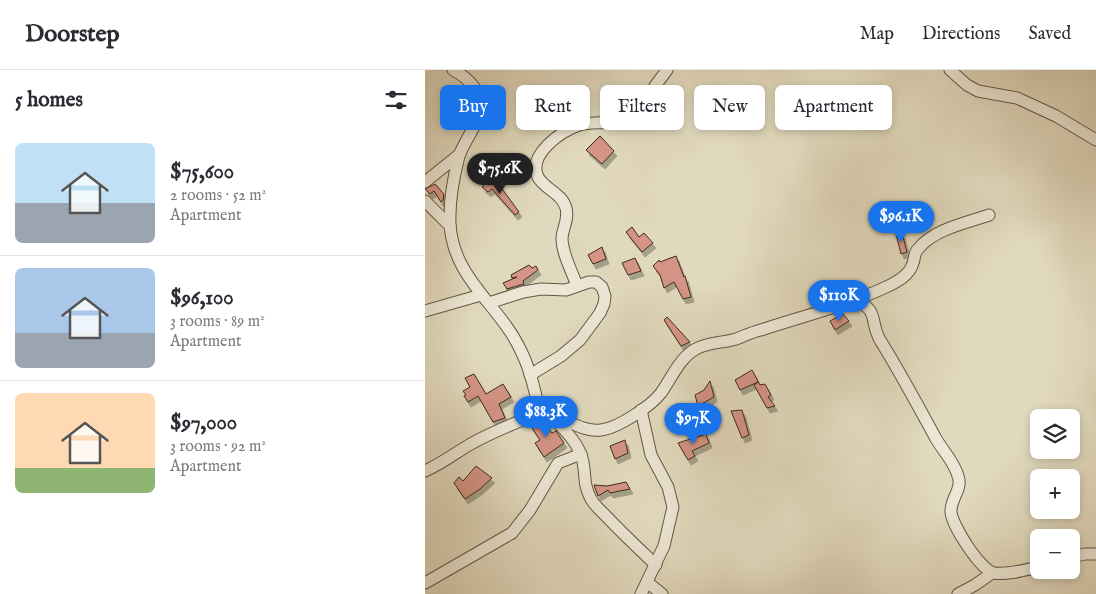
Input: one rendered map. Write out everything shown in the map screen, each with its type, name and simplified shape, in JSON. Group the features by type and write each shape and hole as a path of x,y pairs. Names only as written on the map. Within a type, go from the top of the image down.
{"street":[{"path":"453,70 464,77 476,90 480,106 479,114 460,154 452,186 450,226 457,257 473,285 521,350 544,413 564,429 581,454 586,490 592,501 656,565"},
{"path":"577,286 564,252 562,238 567,210 564,202 538,178 535,167 537,159 546,146 565,132 579,125 633,123 641,120 645,117 655,86 667,70"},
{"path":"950,70 962,81 978,91 1017,98 1057,116 1096,140"},
{"path":"425,182 460,154"},
{"path":"425,201 450,226"},
{"path":"425,216 440,215"},
{"path":"425,471 446,461 494,432 544,413 590,430 601,430 615,426 652,403 677,368 695,349 707,344 723,343 854,300 888,286 903,278 913,265 916,251 932,238 943,231 989,215"},
{"path":"425,311 541,289 566,290 589,282 596,282 602,287 605,296 600,313 580,340 561,356 531,375"},
{"path":"854,300 871,310 874,316 876,333 913,395 935,438 953,464 959,477 959,487 951,504 951,514 982,565 992,573"},
{"path":"641,410 651,455 668,487 673,507 664,546 641,594"},
{"path":"425,582 512,533 530,510 558,463 581,454"},
{"path":"1080,555 1096,554"},
{"path":"958,594 992,573 1030,568"},
{"path":"647,582 662,594"}],"building":[{"path":"600,136 614,151 602,164 586,150"},
{"path":"495,179 519,212 515,215 492,189 488,192 482,187 488,180 491,183"},
{"path":"435,184 444,194 441,202 434,191 430,194 425,189"},
{"path":"632,227 639,237 644,233 653,243 642,252 626,232"},
{"path":"902,233 907,252 901,254 896,234"},
{"path":"602,247 606,259 593,264 588,255"},
{"path":"676,256 685,276 691,297 683,299 674,282 664,288 660,275 653,266 659,260 660,262"},
{"path":"635,258 641,271 628,275 622,263"},
{"path":"529,265 532,268 536,266 538,270 523,281 524,284 507,289 503,283 517,277 512,278 511,275"},
{"path":"843,314 849,321 835,330 830,321"},
{"path":"667,317 690,342 681,346 664,320"},
{"path":"752,370 760,385 765,384 771,395 768,397 775,406 767,408 754,385 758,382 740,390 735,380"},
{"path":"474,374 486,394 503,384 511,397 499,404 505,418 493,422 478,396 468,402 463,391 470,387 465,378"},
{"path":"710,381 714,397 698,406 695,395 704,390"},
{"path":"742,410 749,435 742,438 731,411"},
{"path":"541,421 552,433 556,431 564,443 544,457 535,443 540,440 530,425"},
{"path":"706,434 709,443 692,451 695,456 688,460 678,443"},
{"path":"625,440 628,453 615,459 610,446"},
{"path":"476,466 492,478 465,499 454,483 459,477 463,481"},
{"path":"626,482 630,489 610,493 608,490 598,496 594,485 607,486"}]}
